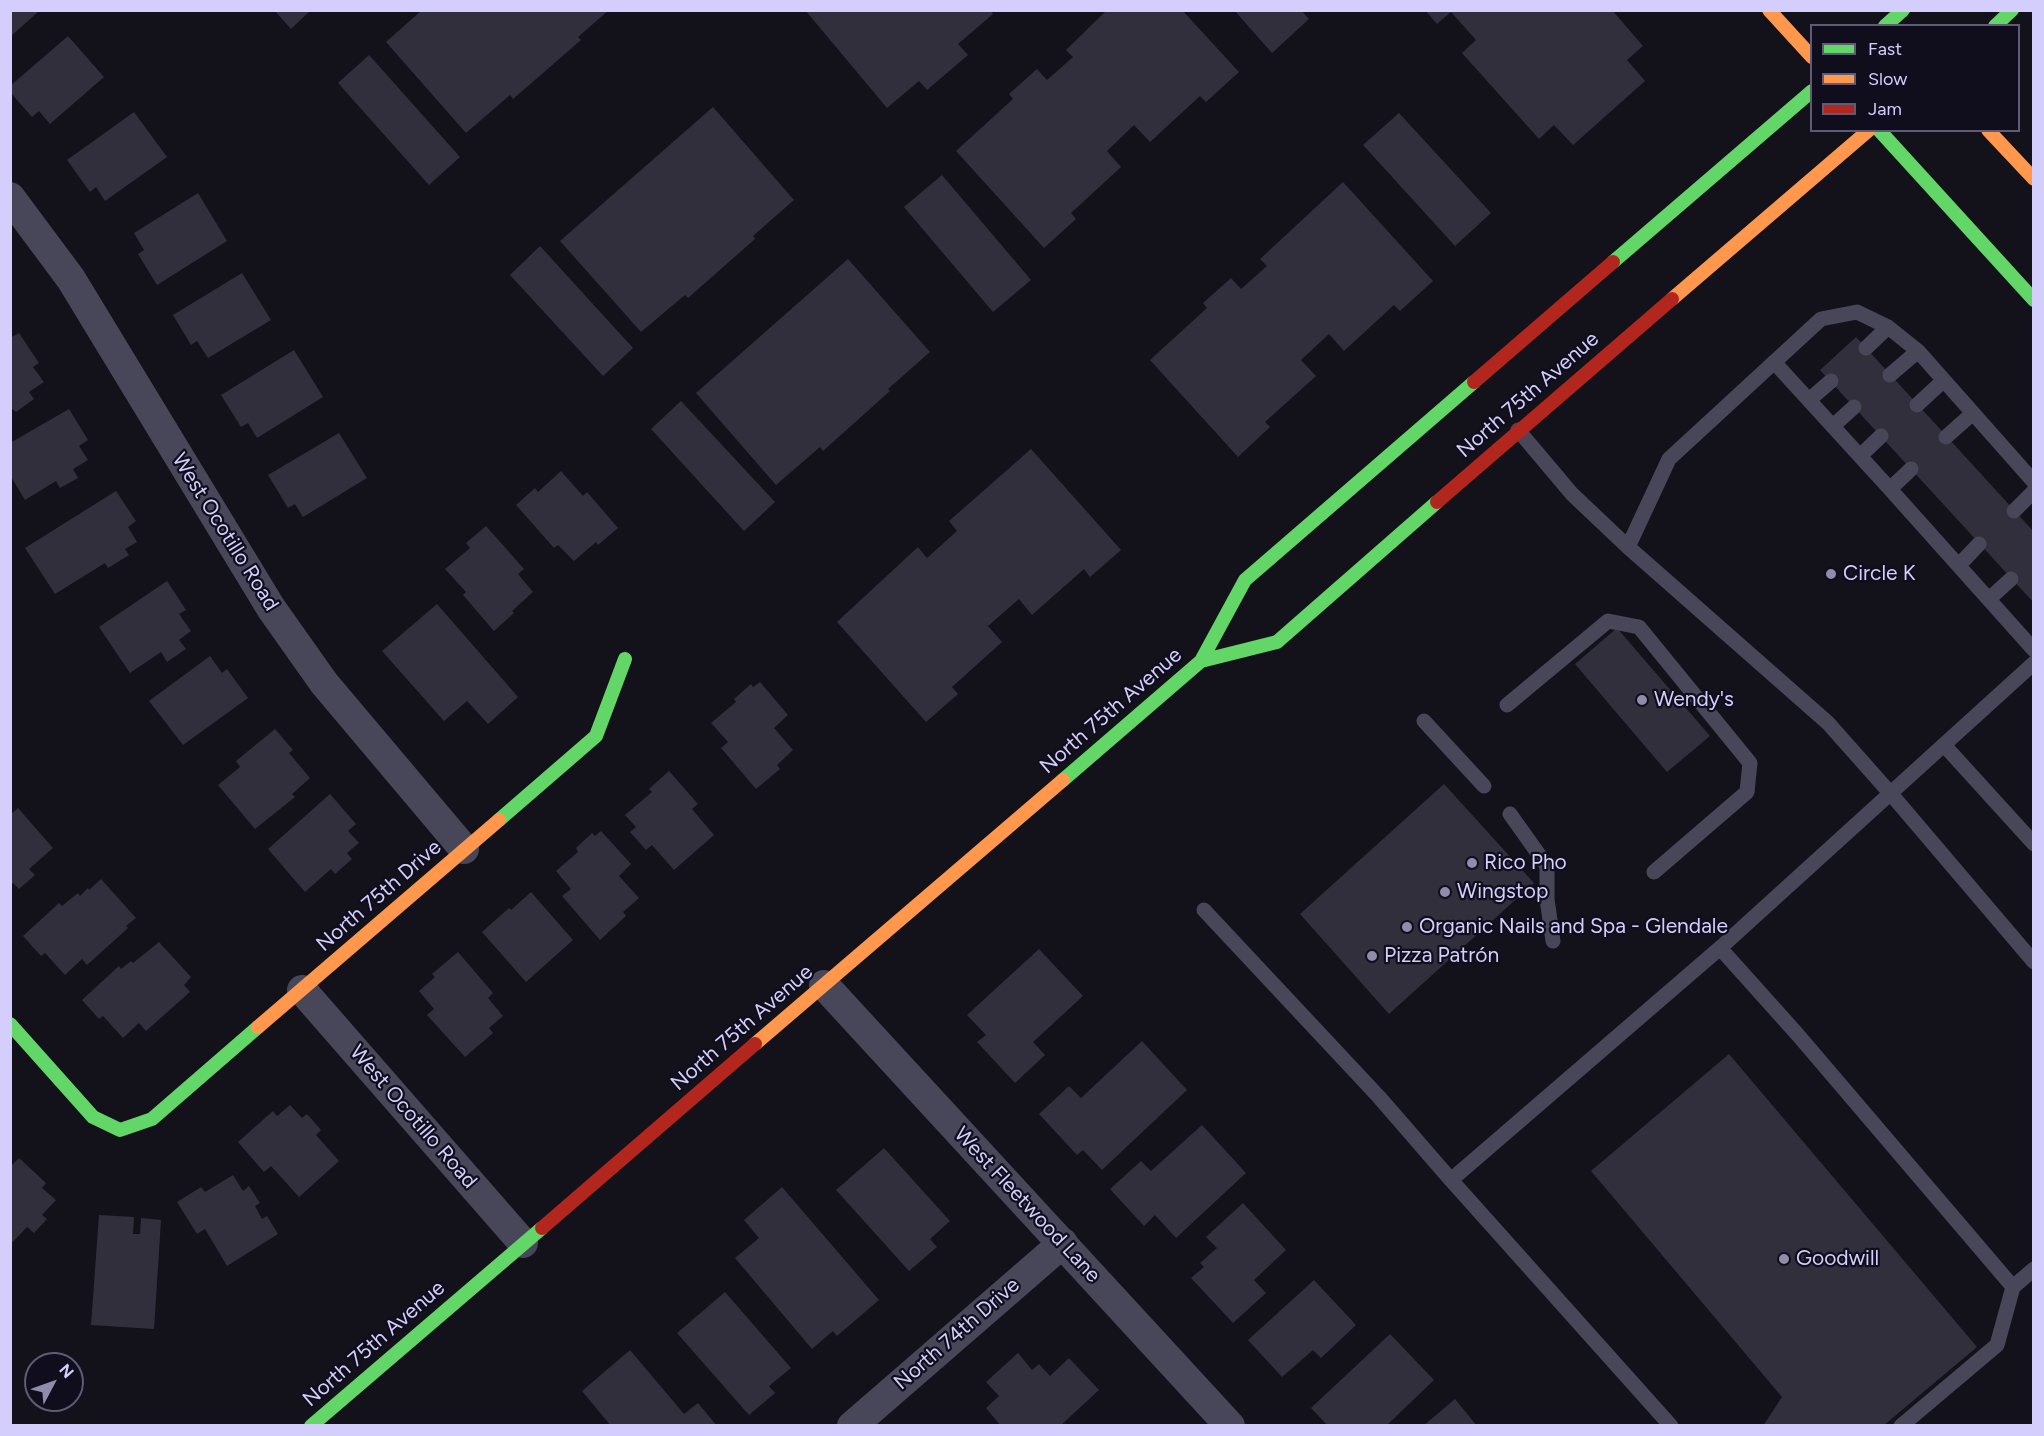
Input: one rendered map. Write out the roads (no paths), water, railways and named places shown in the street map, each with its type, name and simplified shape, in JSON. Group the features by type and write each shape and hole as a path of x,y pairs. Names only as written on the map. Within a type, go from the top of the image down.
{"main road":[{"path":"1769,10 1810,55"},
{"path":"1875,10 1886,24"},
{"path":"1888,24 1903,10"},
{"path":"1997,24 2012,10"},
{"name":"North 75th Avenue","path":"311,1425 1201,661 1245,580 1810,93"},
{"name":"North 75th Avenue","path":"1201,661 1277,642 1518,430 1867,132"},
{"path":"1881,132 2034,300"},
{"path":"1990,132 2034,179"},
{"name":"North 75th Drive","path":"10,1024 93,1116 120,1130 152,1119 596,736 625,659"}],"street":[{"name":"West Ocotillo Road","path":"10,197 71,279 271,608 324,683 464,849"},
{"name":"West Fleetwood Lane","path":"824,985 885,1054 1230,1425"},
{"name":"West Ocotillo Road","path":"302,990 523,1243"},
{"name":"North 74th Drive","path":"852,1425 1063,1243"}],"lane":[{"path":"1628,548 1670,459 1821,319 1857,312 1888,327 1918,351 2034,482"},
{"path":"1866,348 1888,327"},
{"path":"1890,375 1918,351"},
{"path":"1774,362 1959,564 2034,650"},
{"path":"1917,405 1944,380"},
{"path":"1809,400 1831,381"},
{"path":"1833,426 1854,407"},
{"path":"1946,436 1973,412"},
{"path":"1518,430 1572,494 1628,548 1828,723 2034,962"},
{"path":"1860,456 1881,436"},
{"path":"1890,489 1911,469"},
{"path":"2014,511 2034,491"},
{"path":"1959,564 1979,544"},
{"path":"1989,599 2011,579"},
{"path":"1507,705 1608,621 1639,627 1750,763 1746,792 1653,872"},
{"path":"1451,1180 1720,948 2034,663"},
{"path":"1424,721 1484,786"},
{"path":"1944,745 2034,844"},
{"path":"1510,814 1547,866 1546,899 1553,941"},
{"path":"1204,910 1379,1097 1671,1425"},
{"path":"1720,948 1798,1035 2013,1287"},
{"path":"1901,1425 1998,1345 2013,1287 2034,1269"}],"place":[{"name":"Circle K","path":"1831,574"},
{"name":"Wendy's","path":"1642,700"},
{"name":"Rico Pho","path":"1472,863"},
{"name":"Wingstop","path":"1445,892"},
{"name":"Organic Nails and Spa - Glendale","path":"1407,927"},
{"name":"Pizza Patrón","path":"1372,956"},
{"name":"Goodwill","path":"1784,1259"}]}
